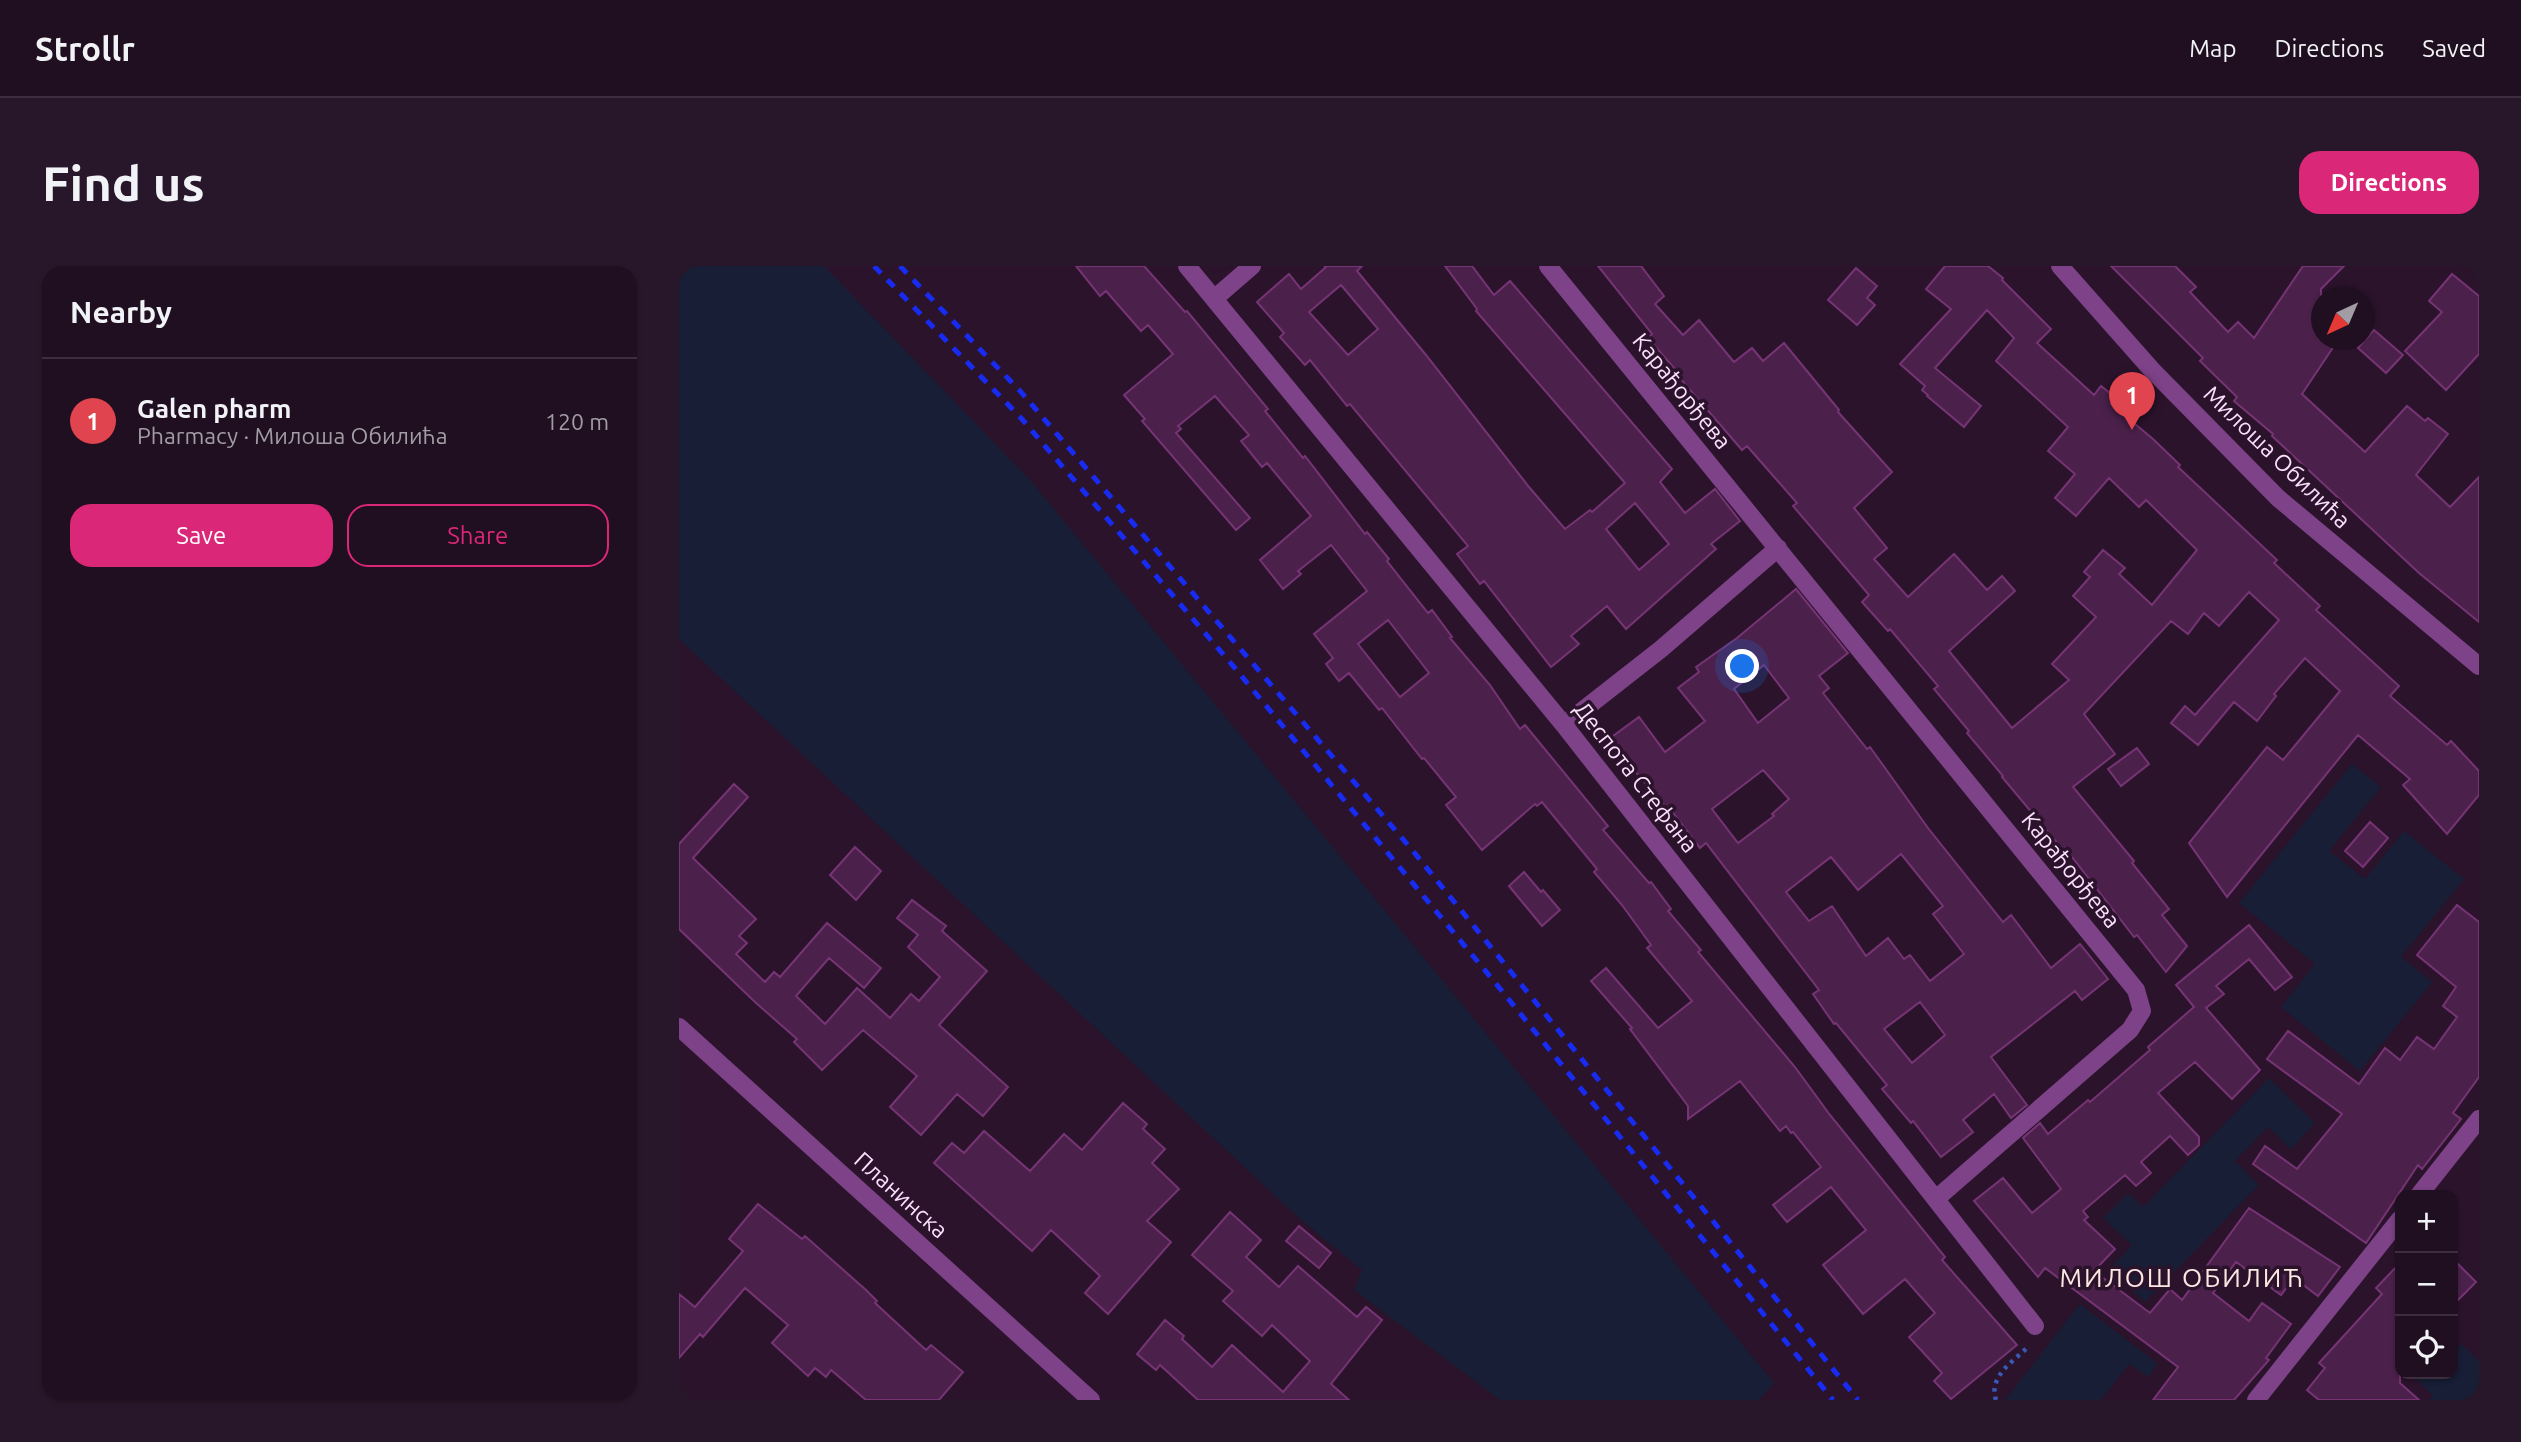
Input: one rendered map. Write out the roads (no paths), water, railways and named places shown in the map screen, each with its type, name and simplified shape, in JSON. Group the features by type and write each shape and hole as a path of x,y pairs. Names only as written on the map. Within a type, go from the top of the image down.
{"street":[{"name":"Деспота Стефана","path":"1187,266 1564,725 2035,1326"},
{"path":"1215,298 1252,266"},
{"name":"Карађорђева","path":"1548,266 2129,980 2139,1000 2142,1011 2130,1030 1937,1198"},
{"name":"Милоша Обилића","path":"2060,266 2152,370 2279,498 2479,666"},
{"path":"1564,725 1661,649 1778,548"},
{"name":"Планинска","path":"679,1027 1091,1400"},
{"path":"2423,1190 2479,1119"},
{"path":"2256,1400 2395,1225"}],"railway":[{"path":"874,266 1021,418 1234,667 1502,991 1833,1400"},
{"path":"900,266 1021,392 1413,851 1858,1400"}],"place":[{"name":"Galen pharm","path":"2132,430"}],"district":[{"name":"МИЛОШ ОБИЛИЋ","path":"2182,1278"}]}
